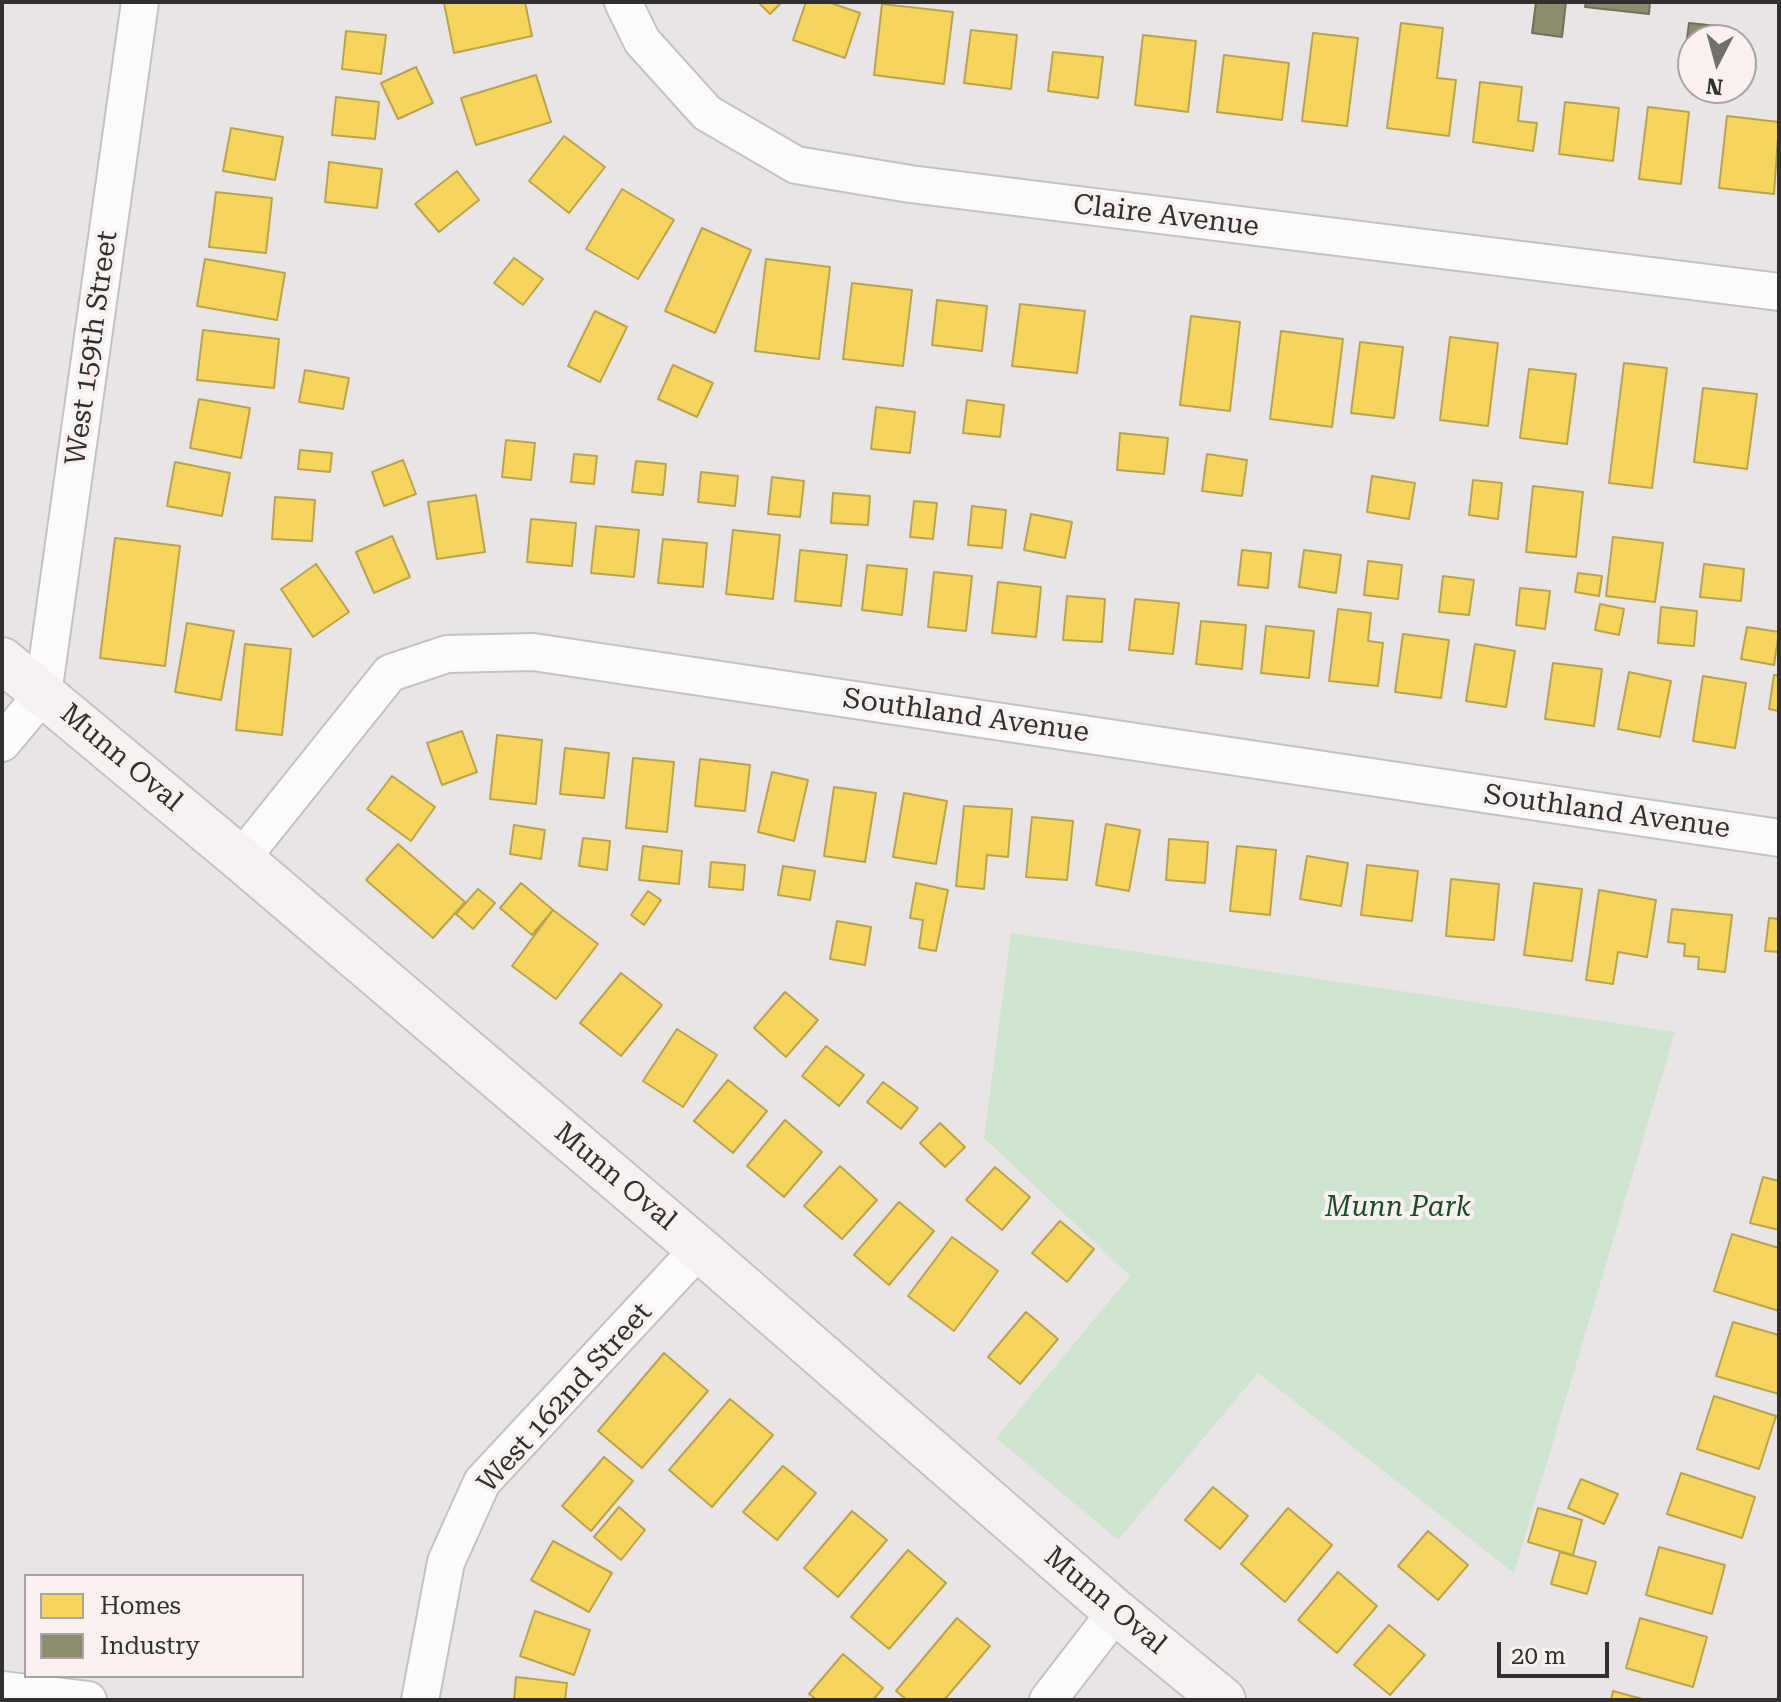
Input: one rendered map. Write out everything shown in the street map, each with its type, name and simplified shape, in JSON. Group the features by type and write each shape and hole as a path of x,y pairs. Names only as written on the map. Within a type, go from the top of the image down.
{"street":[{"name":"West 159th Street","path":"43,694 140,2"},
{"name":"Claire Avenue","path":"623,2 642,41 707,113 796,165 910,184 1779,292"},
{"name":"Southland Avenue","path":"241,859 390,673 447,654 533,652 1779,838"},
{"name":"Munn Oval","path":"2,660 699,1249 1116,1612 1223,1700"},
{"path":"2,743 43,694"},
{"name":"West 162nd Street","path":"420,1700 446,1562 482,1482 699,1249"},
{"path":"1048,1700 1116,1612"},
{"path":"2,1690 88,1700"}],"green space":[{"name":"Munn Park","path":"1011,933 1675,1032 1514,1573 1258,1373 1118,1540 996,1438 1130,1276 984,1138"}],"building: Homes":[{"path":"525,2 532,36 454,53 444,3"},
{"path":"758,2 782,2 770,14"},
{"path":"806,2 828,2 860,13 845,58 793,40"},
{"path":"882,4 953,12 944,84 874,75"},
{"path":"1401,23 1443,28 1437,78 1456,80 1449,136 1387,128"},
{"path":"971,30 1017,35 1011,89 964,83"},
{"path":"346,31 386,35 381,74 342,69"},
{"path":"1313,33 1358,38 1347,126 1302,121"},
{"path":"1143,35 1196,41 1188,112 1135,105"},
{"path":"1053,52 1103,57 1098,98 1048,91"},
{"path":"1224,55 1289,63 1282,120 1217,112"},
{"path":"416,67 433,103 398,119 381,83"},
{"path":"536,75 551,122 476,145 461,98"},
{"path":"1480,82 1522,87 1518,121 1537,123 1533,151 1473,142"},
{"path":"336,97 379,102 375,139 332,135"},
{"path":"1565,102 1619,108 1613,161 1559,154"},
{"path":"1648,107 1689,112 1681,184 1639,179"},
{"path":"1727,116 1779,122 1774,194 1719,188"},
{"path":"231,128 283,137 275,180 223,171"},
{"path":"564,136 605,167 569,213 529,181"},
{"path":"329,162 382,169 377,208 325,202"},
{"path":"457,171 479,200 439,232 415,204"},
{"path":"622,189 674,220 638,279 586,249"},
{"path":"216,192 272,198 266,253 209,247"},
{"path":"702,228 751,250 715,333 665,311"},
{"path":"514,258 543,279 523,305 494,283"},
{"path":"205,259 285,273 277,320 197,306"},
{"path":"766,259 830,267 819,359 755,351"},
{"path":"852,283 912,290 903,366 843,359"},
{"path":"937,300 987,306 982,351 932,345"},
{"path":"1020,304 1085,311 1077,373 1012,366"},
{"path":"595,311 627,327 600,382 568,366"},
{"path":"1191,316 1240,322 1230,411 1180,405"},
{"path":"203,330 279,339 274,388 197,380"},
{"path":"1281,331 1343,339 1332,427 1270,419"},
{"path":"1450,337 1498,343 1488,426 1440,420"},
{"path":"1360,342 1403,347 1394,418 1351,413"},
{"path":"1624,363 1667,368 1652,488 1609,483"},
{"path":"673,365 713,383 697,417 658,399"},
{"path":"1529,369 1576,374 1567,444 1520,438"},
{"path":"305,370 349,378 343,409 299,402"},
{"path":"1703,388 1757,394 1747,469 1694,462"},
{"path":"199,399 250,408 241,458 190,448"},
{"path":"967,400 1004,405 1000,437 963,433"},
{"path":"876,407 915,412 910,453 871,449"},
{"path":"1120,433 1168,438 1164,474 1117,470"},
{"path":"506,440 535,443 531,480 502,477"},
{"path":"300,450 332,453 330,472 298,469"},
{"path":"574,454 597,456 594,484 571,482"},
{"path":"1207,454 1247,460 1242,496 1202,491"},
{"path":"403,460 416,494 384,506 372,472"},
{"path":"636,461 666,464 663,495 632,492"},
{"path":"175,462 230,473 222,516 167,506"},
{"path":"701,472 738,476 735,506 698,502"},
{"path":"1372,476 1415,483 1409,519 1367,512"},
{"path":"772,477 804,481 800,517 768,514"},
{"path":"1473,480 1502,483 1498,519 1469,515"},
{"path":"1533,486 1583,492 1576,557 1526,552"},
{"path":"833,493 870,496 868,525 831,523"},
{"path":"476,495 485,552 437,559 428,502"},
{"path":"275,497 315,500 312,541 272,539"},
{"path":"914,501 937,503 933,539 910,537"},
{"path":"972,506 1006,510 1002,548 968,545"},
{"path":"1031,514 1072,522 1065,558 1024,550"},
{"path":"531,519 576,523 572,566 527,562"},
{"path":"596,526 639,530 634,577 591,573"},
{"path":"733,530 780,535 773,599 726,594"},
{"path":"392,536 410,577 374,593 356,552"},
{"path":"1613,537 1663,543 1655,602 1606,596"},
{"path":"115,538 180,546 165,666 100,658"},
{"path":"663,539 707,543 703,587 658,583"},
{"path":"800,550 847,555 841,606 795,601"},
{"path":"1242,550 1271,553 1268,588 1238,585"},
{"path":"1304,550 1341,555 1336,593 1299,587"},
{"path":"1368,561 1402,565 1398,599 1364,595"},
{"path":"316,564 349,612 313,637 281,589"},
{"path":"1704,564 1744,569 1741,601 1700,597"},
{"path":"867,565 907,569 902,615 862,610"},
{"path":"934,572 972,576 966,631 928,627"},
{"path":"1578,573 1602,576 1599,596 1575,592"},
{"path":"1443,576 1474,580 1469,615 1439,612"},
{"path":"998,582 1041,587 1036,637 992,633"},
{"path":"1520,588 1550,591 1545,629 1516,625"},
{"path":"1067,596 1105,599 1102,642 1063,640"},
{"path":"1135,599 1179,603 1173,654 1129,650"},
{"path":"1600,604 1624,609 1619,635 1595,630"},
{"path":"1661,607 1697,611 1694,646 1658,643"},
{"path":"1338,609 1371,613 1368,641 1383,643 1378,686 1329,681"},
{"path":"1201,621 1246,625 1242,669 1196,664"},
{"path":"187,623 234,631 221,700 175,692"},
{"path":"1266,626 1314,631 1309,678 1261,673"},
{"path":"1747,627 1779,632 1774,665 1741,659"},
{"path":"1403,634 1449,640 1441,698 1395,692"},
{"path":"245,644 291,649 282,735 236,730"},
{"path":"1475,644 1515,651 1506,707 1466,701"},
{"path":"1553,663 1602,669 1594,726 1545,719"},
{"path":"1629,672 1671,681 1660,737 1618,729"},
{"path":"1774,675 1779,676 1779,711 1769,709"},
{"path":"1703,676 1746,683 1735,748 1693,741"},
{"path":"462,731 477,772 442,785 427,743"},
{"path":"497,735 542,740 536,804 490,799"},
{"path":"565,748 609,753 604,798 560,794"},
{"path":"633,758 674,762 667,832 626,828"},
{"path":"700,759 750,765 745,811 695,806"},
{"path":"772,772 808,780 794,841 758,832"},
{"path":"392,776 435,807 411,841 367,809"},
{"path":"834,787 876,793 865,862 824,856"},
{"path":"904,793 947,801 936,864 893,857"},
{"path":"964,806 1012,809 1008,857 987,855 984,889 956,886"},
{"path":"1032,817 1073,821 1067,880 1026,877"},
{"path":"1106,824 1140,830 1129,891 1096,885"},
{"path":"514,825 545,830 541,859 510,854"},
{"path":"583,838 610,841 607,870 579,866"},
{"path":"1169,839 1208,842 1205,883 1166,880"},
{"path":"398,844 465,902 433,938 366,880"},
{"path":"643,846 682,851 679,884 639,880"},
{"path":"1237,846 1276,850 1270,915 1230,911"},
{"path":"1307,856 1348,863 1341,906 1300,899"},
{"path":"711,862 745,865 743,890 709,887"},
{"path":"1367,865 1418,871 1412,921 1361,915"},
{"path":"783,866 815,871 810,900 778,895"},
{"path":"1451,879 1499,884 1494,940 1446,936"},
{"path":"521,883 553,910 532,935 500,908"},
{"path":"916,883 948,890 936,951 919,948 923,920 910,918"},
{"path":"1534,883 1582,889 1572,961 1524,955"},
{"path":"478,889 495,903 473,929 456,914"},
{"path":"1599,890 1656,900 1647,957 1618,952 1613,984 1586,980"},
{"path":"648,891 661,900 644,925 631,915"},
{"path":"1672,909 1732,915 1725,972 1698,969 1699,957 1684,956 1685,944 1668,942"},
{"path":"553,910 598,944 556,999 512,966"},
{"path":"1769,918 1779,919 1779,952 1765,951"},
{"path":"837,921 871,927 865,965 830,959"},
{"path":"621,973 662,1005 621,1056 580,1023"},
{"path":"785,992 818,1020 786,1057 754,1028"},
{"path":"677,1029 717,1055 683,1107 643,1081"},
{"path":"826,1046 864,1075 839,1106 802,1076"},
{"path":"728,1080 767,1111 733,1153 694,1121"},
{"path":"883,1082 918,1108 901,1129 867,1102"},
{"path":"785,1120 822,1152 784,1197 747,1166"},
{"path":"940,1123 965,1147 945,1167 920,1143"},
{"path":"840,1166 877,1200 842,1239 804,1206"},
{"path":"995,1167 1030,1197 1002,1230 966,1200"},
{"path":"1763,1177 1779,1181 1779,1230 1750,1223"},
{"path":"899,1202 934,1231 889,1285 854,1255"},
{"path":"1060,1221 1094,1249 1067,1282 1032,1253"},
{"path":"1732,1234 1779,1248 1779,1311 1714,1291"},
{"path":"952,1237 998,1271 954,1331 908,1296"},
{"path":"1026,1312 1058,1339 1020,1384 988,1357"},
{"path":"1733,1322 1779,1335 1779,1394 1716,1376"},
{"path":"664,1353 708,1391 642,1468 598,1431"},
{"path":"1714,1396 1776,1416 1759,1469 1697,1449"},
{"path":"730,1399 773,1435 712,1507 669,1470"},
{"path":"604,1457 633,1481 591,1531 562,1506"},
{"path":"783,1466 816,1493 777,1540 743,1512"},
{"path":"1681,1473 1755,1497 1742,1538 1667,1514"},
{"path":"1581,1479 1618,1494 1604,1524 1568,1508"},
{"path":"1213,1487 1248,1516 1220,1549 1185,1520"},
{"path":"619,1507 645,1530 621,1560 594,1537"},
{"path":"1288,1508 1332,1545 1285,1602 1241,1564"},
{"path":"1538,1508 1582,1520 1573,1555 1528,1542"},
{"path":"852,1511 887,1540 838,1597 804,1568"},
{"path":"1428,1531 1468,1565 1438,1600 1398,1566"},
{"path":"553,1541 612,1573 589,1612 531,1580"},
{"path":"1659,1547 1725,1565 1712,1614 1646,1595"},
{"path":"908,1550 946,1583 889,1649 851,1617"},
{"path":"1560,1552 1596,1562 1587,1594 1551,1584"},
{"path":"1338,1572 1377,1606 1337,1653 1298,1620"},
{"path":"535,1611 590,1630 574,1675 520,1656"},
{"path":"957,1618 990,1646 944,1700 907,1700 896,1691"},
{"path":"1640,1618 1707,1637 1693,1687 1626,1668"},
{"path":"1389,1625 1425,1655 1390,1695 1354,1665"},
{"path":"843,1654 883,1688 873,1700 817,1700 809,1694"},
{"path":"516,1677 567,1683 565,1700 514,1700"},
{"path":"1613,1691 1646,1700 1611,1700"}],"building: Industry":[{"path":"1536,2 1566,2 1562,37 1532,33"},
{"path":"1586,2 1650,2 1649,14 1585,7"}]}
